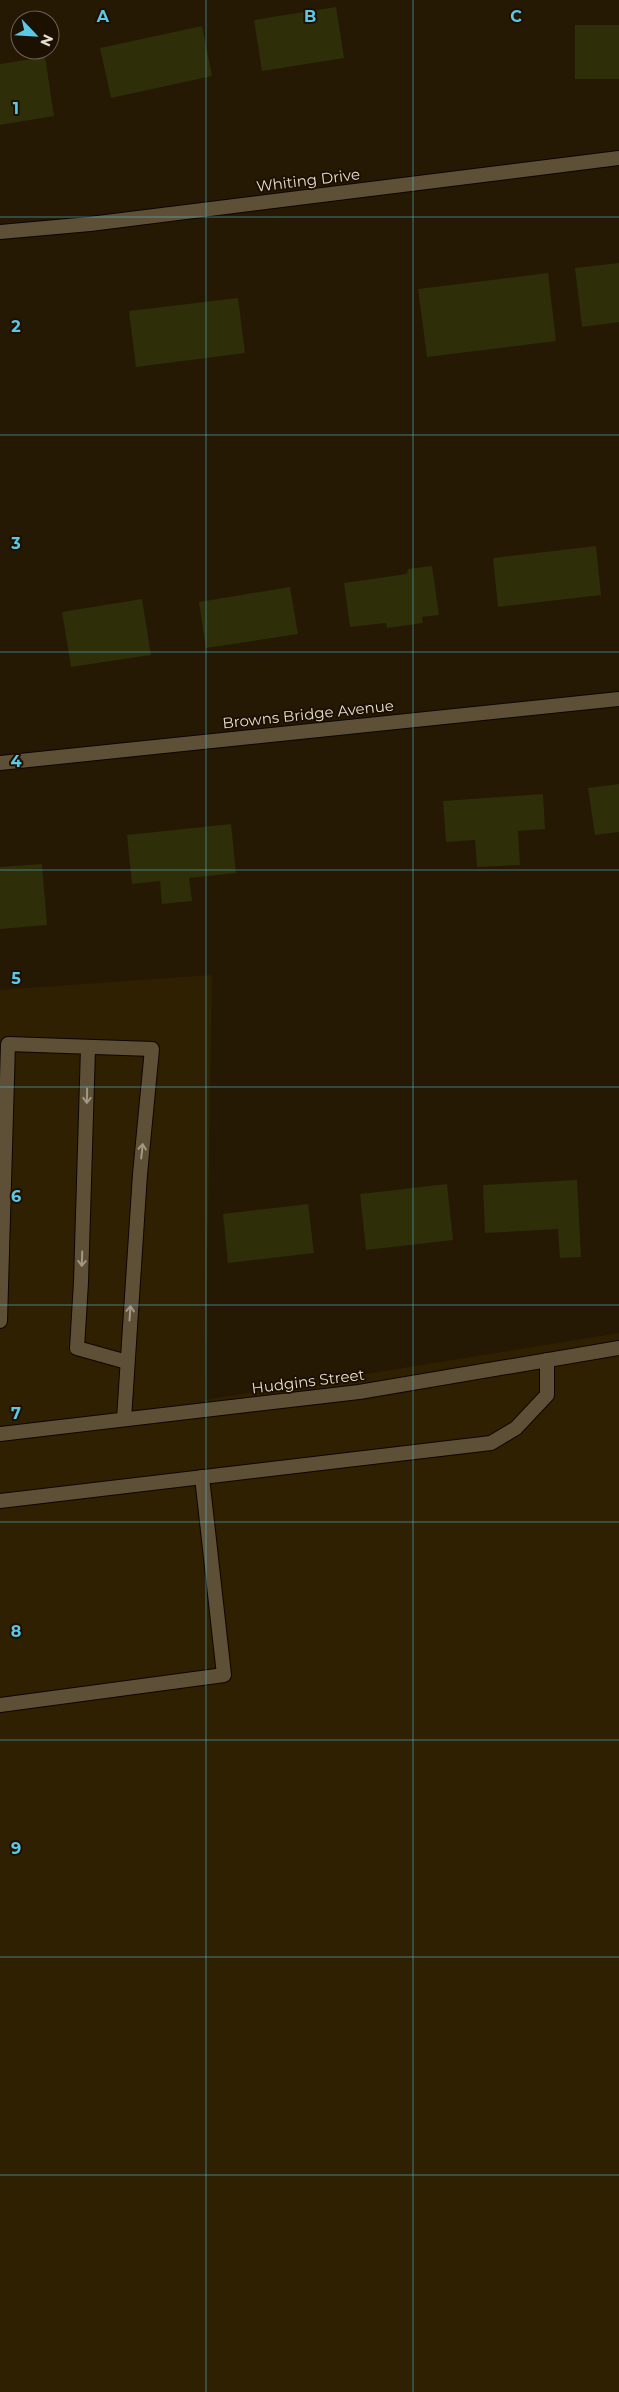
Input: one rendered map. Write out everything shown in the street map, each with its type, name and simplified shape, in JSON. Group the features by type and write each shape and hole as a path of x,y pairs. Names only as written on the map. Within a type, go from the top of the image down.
{"street":[{"name":"Whiting Drive","path":"0,232 100,222 619,158"},
{"name":"Browns Bridge Avenue","path":"0,762 619,699"},
{"path":"0,1322 8,1044 152,1049 140,1174 124,1420"},
{"path":"88,1048 77,1348 127,1362"},
{"name":"Hudgins Street","path":"0,1434 358,1392 619,1348"},
{"path":"0,1501 491,1443 516,1428 547,1394 547,1360"},
{"path":"0,1705 224,1675 202,1477"}],"shaded area":[{"path":"212,975 205,1400 619,1333 619,2392 0,2392 0,990"}],"building":[{"path":"336,7 344,58 262,71 254,20"},
{"path":"575,25 619,25 619,79 575,79"},
{"path":"202,26 212,76 111,98 100,48"},
{"path":"26,60 45,60 54,116 0,125 0,64"},
{"path":"619,263 619,322 582,327 575,268"},
{"path":"548,273 556,341 427,357 418,289"},
{"path":"238,298 245,353 136,367 129,311"},
{"path":"596,546 601,595 498,607 493,558"},
{"path":"432,566 439,615 422,617 423,623 387,628 386,623 350,627 344,583 407,574 408,569"},
{"path":"290,587 298,634 206,648 199,602"},
{"path":"142,599 151,655 71,667 62,612"},
{"path":"619,784 619,832 595,835 588,788"},
{"path":"543,794 545,829 518,831 520,865 477,867 475,840 446,842 443,801"},
{"path":"231,824 236,873 189,878 192,901 162,904 160,881 132,884 127,835"},
{"path":"42,864 47,925 0,929 0,867"},
{"path":"577,1180 581,1257 560,1258 558,1229 485,1233 483,1185"},
{"path":"447,1184 453,1240 366,1250 360,1194"},
{"path":"308,1204 314,1253 228,1263 223,1214"}]}
